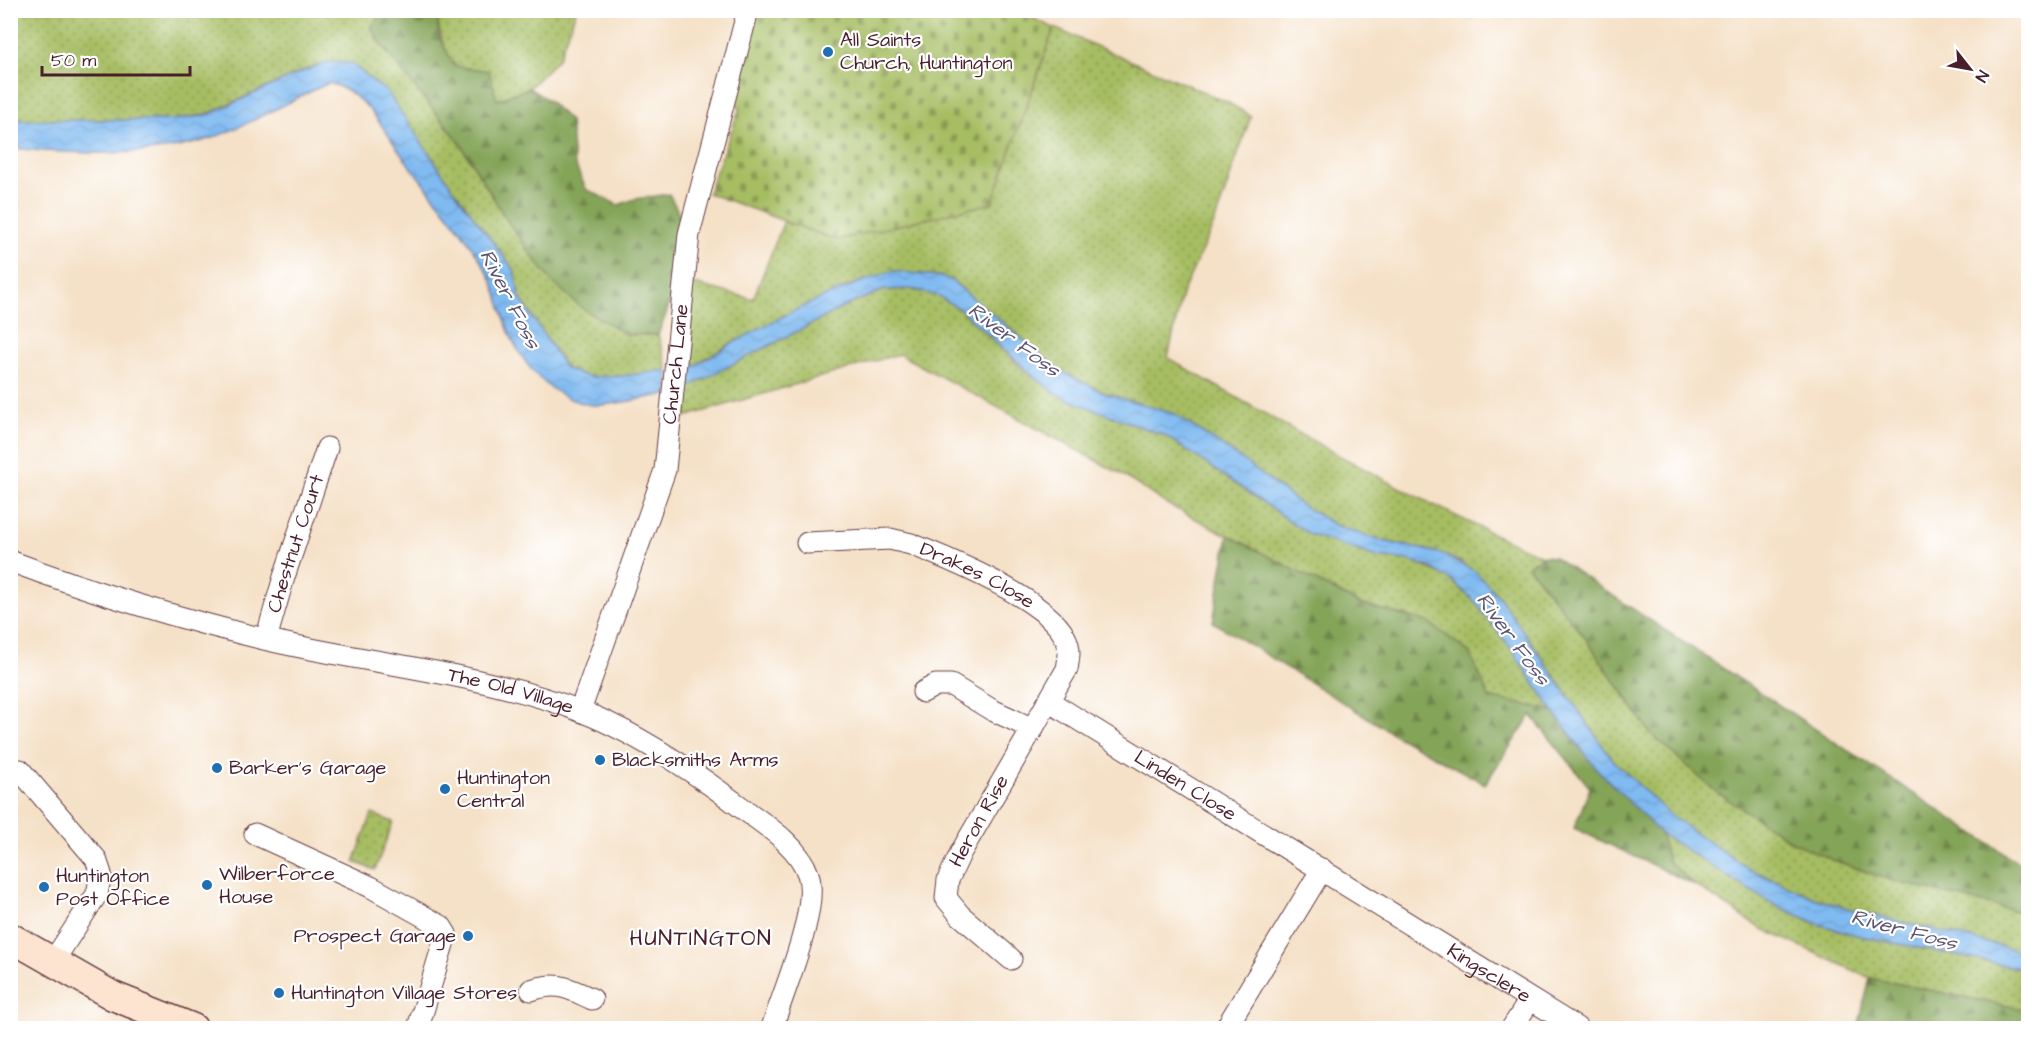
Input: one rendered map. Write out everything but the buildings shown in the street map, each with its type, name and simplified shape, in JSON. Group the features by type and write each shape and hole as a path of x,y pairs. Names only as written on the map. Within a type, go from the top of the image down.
{"street":[{"name":"Church Lane","path":"580,711 656,501 665,470 689,234 748,10"},
{"name":"Chestnut Court","path":"266,639 327,448"},
{"name":"Drakes Close","path":"807,543 890,539 911,544 1031,603 1053,621 1066,638 1070,652 1067,669 1050,702"},
{"name":"The Old Village","path":"10,561 149,610 266,639 497,686 580,711 644,744 716,788 769,828 804,865 811,883 811,898 772,1029"},
{"path":"924,692 936,685 951,685 992,710 1033,729"},
{"name":"Heron Rise","path":"1011,958 960,915 946,898 948,880 985,808 1050,702"},
{"name":"Linden Close","path":"1050,702 1401,919"},
{"path":"20,770 96,859 101,874 97,894 52,963"},
{"path":"255,834 371,887 441,926 446,934 418,1029"},
{"path":"1226,1029 1322,869"},
{"name":"Kingsclere","path":"1401,919 1577,1029"},
{"path":"10,937 113,996 193,1029"},
{"path":"531,990 548,984 564,986 592,999"},
{"path":"1512,1029 1530,1000"}],"green space":[{"path":"11,11 384,11 371,27 384,49 458,140 510,225 551,281 628,335 658,335 668,370 623,376 588,377 567,369 520,298 514,270 456,193 329,62 207,114 174,120 11,120"},
{"path":"384,11 421,11 437,15 439,36 454,66 489,71 497,100 529,88 548,100 570,121 574,162 586,189 618,205 635,199 669,194 680,215 678,249 673,296 658,335 628,335 583,309 551,281 510,225 458,140 384,49 371,27"},
{"path":"421,11 576,11 558,59 529,88 497,100 455,65 443,45 437,15"},
{"path":"757,11 1017,11 1054,28 992,203 836,240 708,193 740,108 730,99"},
{"path":"1054,28 1227,102 1251,116 1215,221 1182,294 1168,358 1399,487 1542,556 1528,566 1584,636 1650,733 1791,841 1828,858 1889,880 2028,914 2028,953 1860,912 1817,899 1749,869 1671,816 1612,759 1527,636 1461,562 1440,553 1366,537 1335,525 1303,506 1236,455 1174,414 1105,393 1061,371 951,280 937,276 892,271 846,287 730,344 689,369 690,283 753,299 784,221 836,240 992,203"},
{"path":"911,289 938,296 960,309 1026,372 1065,398 1166,436 1309,534 1377,557 1408,560 1445,575 1474,601 1510,647 1553,711 1488,697 1470,653 1428,622 1360,604 1165,503 1121,474 899,354 681,418 679,392 852,303 884,290"},
{"path":"1228,535 1360,604 1428,622 1470,653 1489,697 1553,711 1596,768 1660,833 1668,861 1695,885 1574,828 1590,788 1531,715 1485,784 1397,736 1213,622"},
{"path":"1542,556 1554,557 2028,869 2028,914 1889,880 1828,858 1791,841 1715,791 1650,733 1584,636 1528,566"},
{"path":"372,814 393,822 375,870 354,862"},
{"path":"1660,833 1775,905 1818,924 1860,936 2028,970 2028,1010 1870,978 1760,928 1695,885 1668,861"},
{"path":"1870,978 2028,1010 2028,1028 2012,1026 1872,1028 1859,1023"}],"water":[{"name":"River Foss","path":"329,62 351,63 388,93 456,193 514,270 520,298 566,369 589,377 623,376 668,370 668,394 618,403 591,405 566,397 544,383 519,353 490,277 470,244 370,110 352,93 341,87 329,83 242,126 212,138 166,149 86,153 11,148 11,120 174,120 207,115 308,69"},
{"name":"River Foss","path":"892,271 937,276 951,280 1061,371 1105,393 1174,414 1236,455 1303,506 1335,525 1383,541 1440,553 1475,571 1500,598 1612,759 1671,816 1749,869 1817,899 1860,912 2028,953 2028,970 1860,936 1818,924 1775,905 1738,883 1660,833 1596,768 1553,711 1510,647 1474,601 1455,583 1432,568 1408,560 1377,557 1309,534 1166,436 1064,398 1040,382 960,309 938,296 911,289 884,290 852,303 679,392 681,369 689,369 762,327 813,302"}],"place":[{"name":"All Saints Church, Huntington","path":"828,52"},
{"name":"Blacksmiths Arms","path":"600,760"},
{"name":"Barker's Garage","path":"217,768"},
{"name":"Huntington Central","path":"445,789"},
{"name":"Wilberforce House","path":"207,885"},
{"name":"Huntington Post Office","path":"44,887"},
{"name":"Prospect Garage","path":"468,936"},
{"name":"Huntington Village Stores","path":"279,993"}],"district":[{"name":"HUNTINGTON","path":"701,938"}]}
